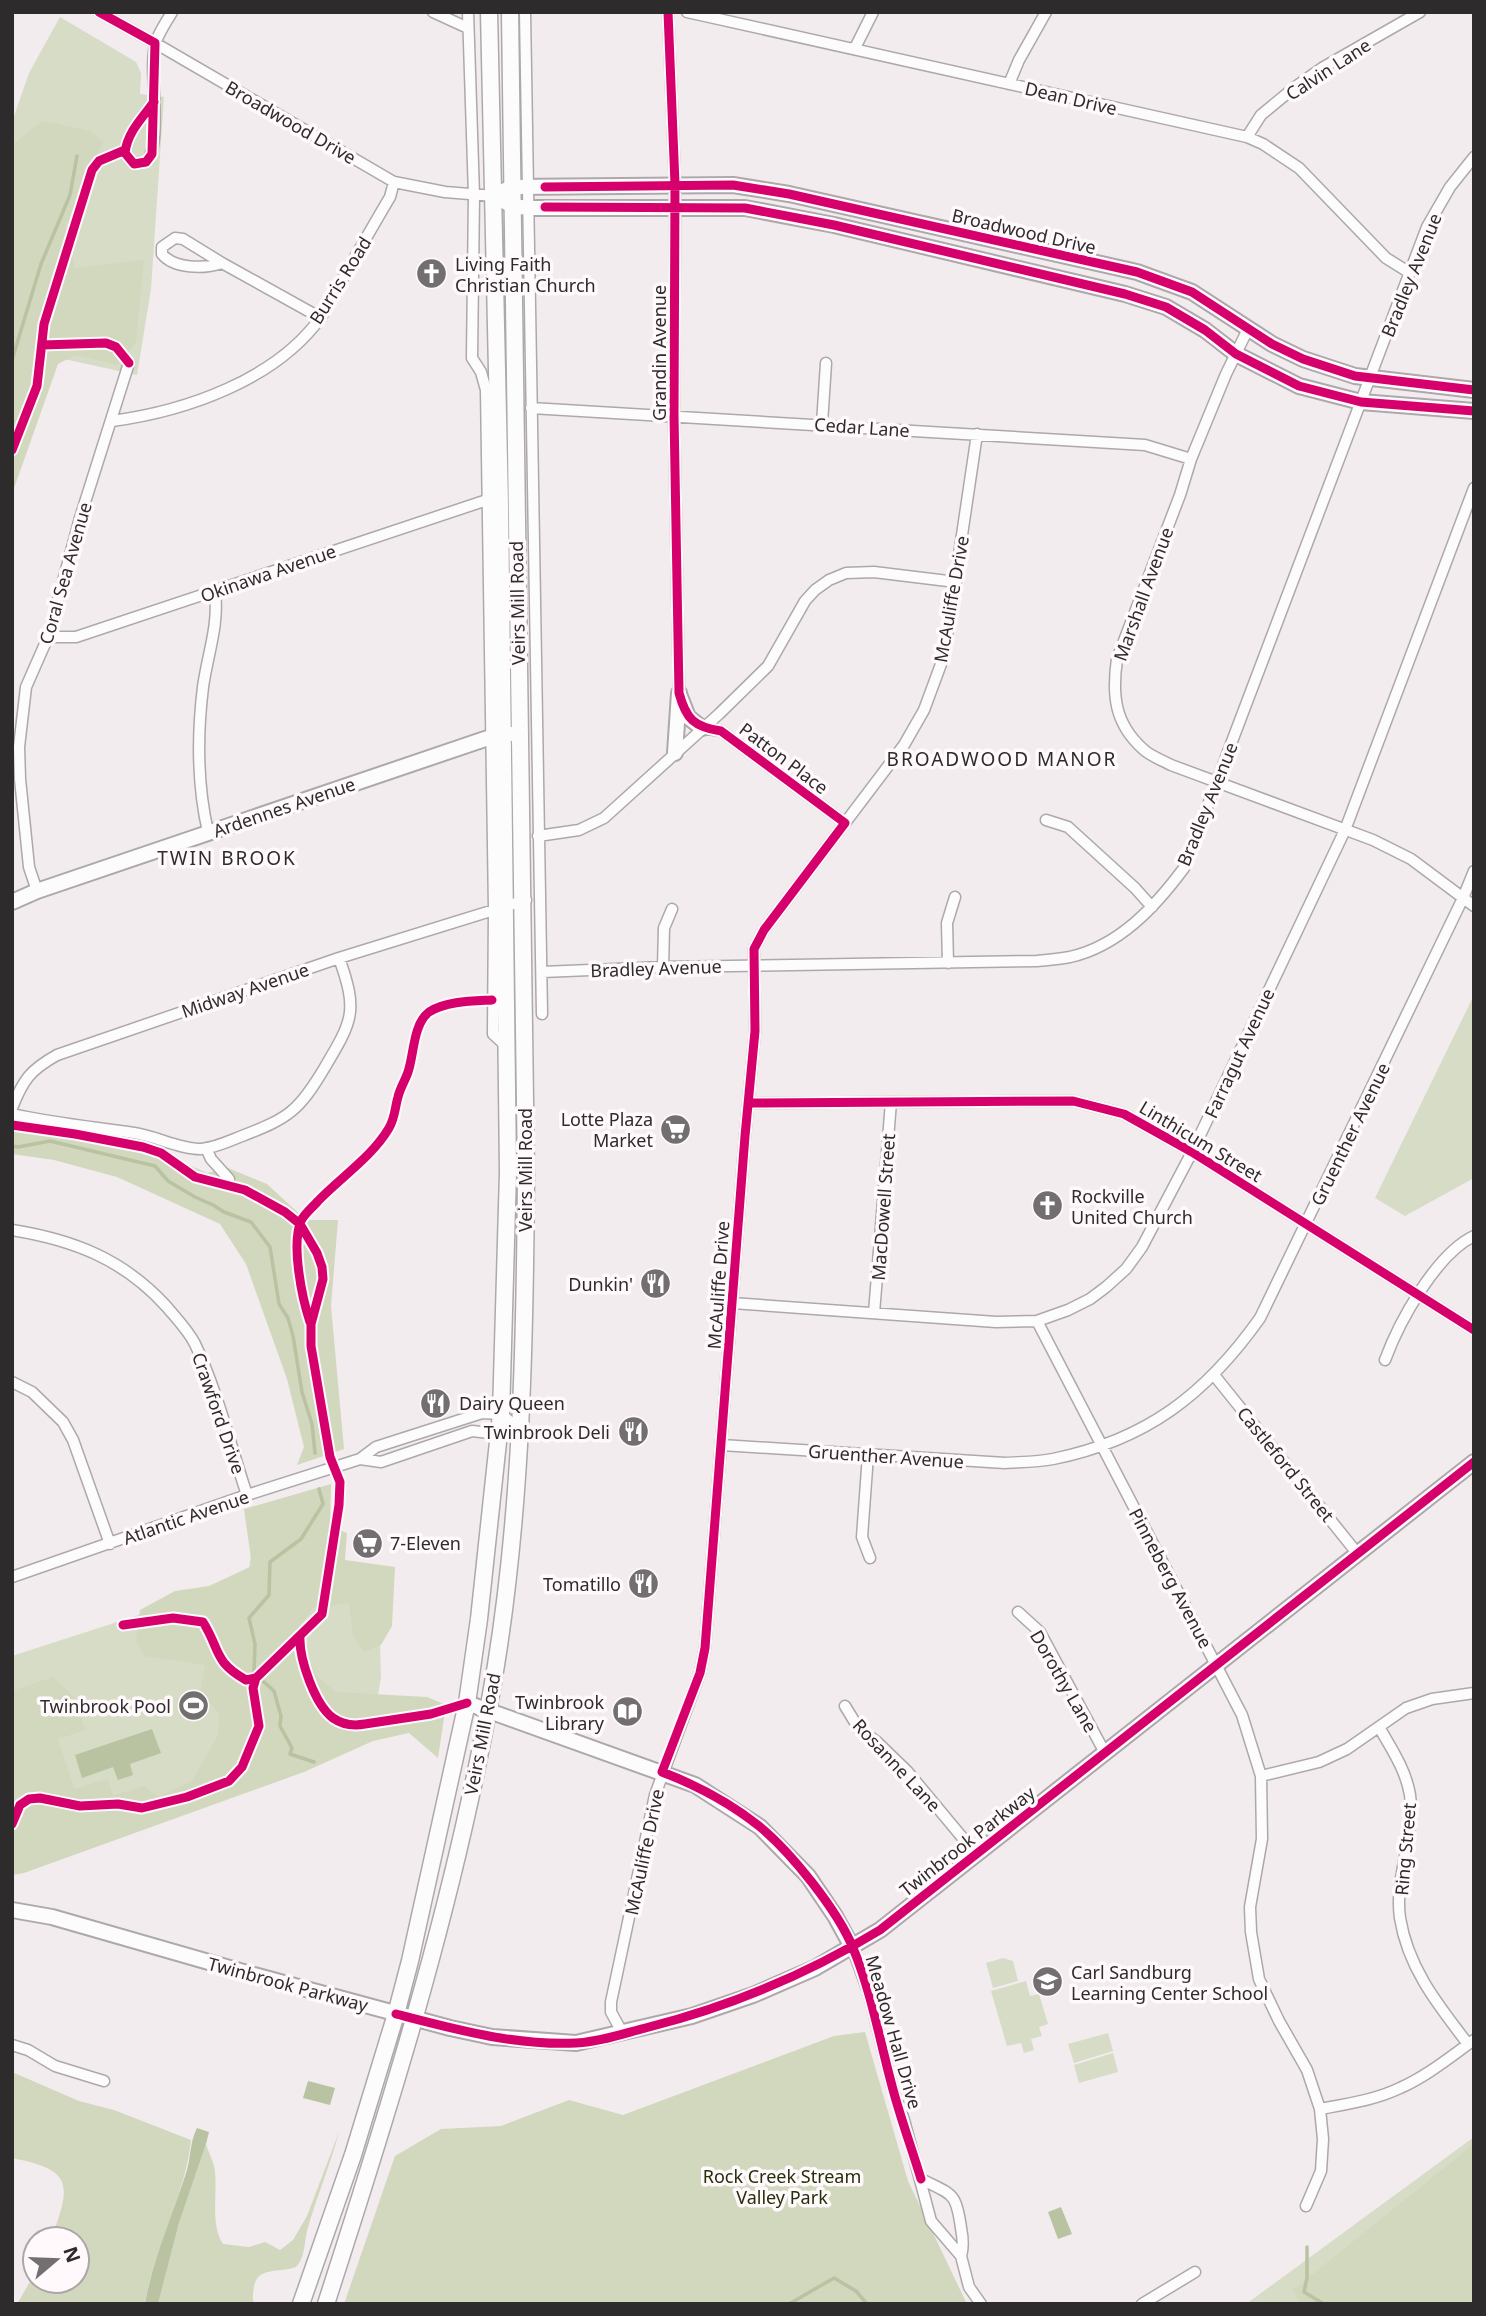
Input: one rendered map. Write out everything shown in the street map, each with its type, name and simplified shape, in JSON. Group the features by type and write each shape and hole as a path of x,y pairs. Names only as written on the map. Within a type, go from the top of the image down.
{"main road":[{"name":"Veirs Mill Road","path":"301,2304 353,2155 396,2014 467,1703 479,1619 501,1414 508,1172 496,736 494,196 489,12"},
{"name":"Veirs Mill Road","path":"326,2304 379,2142 414,2019 475,1780 502,1626 520,1430 526,1174 510,12"},
{"path":"508,1172 526,1174"}],"street":[{"name":"Broadwood Drive","path":"99,12 394,182 445,192 494,196 512,206 529,208 745,208 834,225 1125,294 1166,307 1205,330 1236,354 1299,386 1361,402 1474,411"},
{"path":"154,102 137,124 127,144 125,153 134,164 146,162 152,154 154,102 155,43 172,12"},
{"path":"433,12 468,27"},
{"name":"Veirs Mill Road","path":"468,12 474,195 472,358 481,372 486,390 487,500 496,736"},
{"name":"Veirs Mill Road","path":"525,12 542,1014"},
{"name":"Grandin Avenue","path":"668,12 675,184 674,415 679,693"},
{"name":"Dean Drive","path":"687,12 1247,137 1263,144 1299,168 1386,258 1410,273"},
{"path":"855,48 873,12"},
{"path":"1009,84 1045,12"},
{"name":"Calvin Lane","path":"1247,137 1261,115 1295,87 1322,68 1420,12"},
{"name":"Bradley Avenue","path":"542,972 753,965 1037,961 1071,957 1099,946 1120,934 1152,907 1184,868 1427,227 1450,187 1474,157"},
{"name":"Burris Road","path":"111,421 149,416 249,379 288,353 321,318 390,197 394,182"},
{"name":"Broadwood Drive","path":"494,196 512,187 675,184 733,185 789,194 1137,272 1192,292 1272,344 1303,359 1355,376 1474,390"},
{"path":"222,262 212,266 176,265 167,261 162,254 162,247 175,238 183,239 321,318"},
{"name":"Marshall Avenue","path":"1248,329 1191,459 1180,495 1117,659 1113,686 1118,713 1127,730 1144,750 1171,765 1373,840 1411,859 1474,906"},
{"name":"Coral Sea Avenue","path":"37,891 29,867 19,747 26,687 48,638 80,518 129,363"},
{"path":"822,424 827,363"},
{"name":"Cedar Lane","path":"531,408 1145,445 1191,459"},
{"name":"McAuliffe Drive","path":"623,2034 611,2012 611,2002 662,1772 700,1673 705,1648 745,1136 750,1103 755,1031 754,949 764,930 904,745 924,710 944,656 977,435"},
{"name":"Farragut Avenue","path":"733,1303 996,1322 1037,1321 1090,1299 1126,1269 1142,1247 1192,1152 1345,830 1474,488"},
{"name":"Okinawa Avenue","path":"48,638 76,637 487,500"},
{"path":"538,836 579,830 604,818 768,666 805,601 829,580 846,573 874,572 956,582"},
{"path":"208,832 200,799 198,745 204,686 218,613 215,591"},
{"path":"675,752 679,693"},
{"path":"679,693 688,717 702,728"},
{"name":"Patton Place","path":"702,728 721,731 845,823"},
{"name":"Ardennes Avenue","path":"12,902 208,832 496,736 519,734"},
{"path":"1046,820 1068,827 1152,907"},
{"name":"Gruenther Avenue","path":"722,1445 1005,1463 1052,1460 1115,1443 1161,1418 1185,1401 1214,1375 1260,1318 1474,871"},
{"name":"Midway Avenue","path":"12,1108 21,1084 37,1067 57,1055 339,958 539,897"},
{"path":"948,963 947,923 955,897"},
{"path":"663,967 664,928 672,909"},
{"path":"12,1114 153,1136 187,1147 206,1148 274,1124 307,1098 346,1033 350,1019 350,989 339,958"},
{"name":"Linthicum Street","path":"750,1103 1073,1101 1124,1114 1192,1152 1474,1330"},
{"name":"MacDowell Street","path":"874,1313 891,1102"},
{"path":"206,1148 211,1159 229,1179"},
{"name":"Crawford Drive","path":"12,1230 72,1243 116,1262 149,1288 178,1320 194,1342 247,1495"},
{"path":"1385,1360 1394,1335 1444,1258 1474,1236"},
{"name":"Pinneberg Avenue","path":"1037,1321 1242,1715 1261,1776 1262,1839 1250,1907 1251,1932 1259,1979 1307,2070 1320,2109 1323,2139 1321,2171 1306,2206"},
{"name":"Castleford Street","path":"1214,1375 1357,1553"},
{"path":"12,1382 32,1392 63,1422 73,1440 110,1544"},
{"name":"Atlantic Avenue","path":"12,1577 247,1495 360,1459 376,1447 482,1413 501,1414"},
{"path":"501,1414 520,1430"},
{"name":"Atlantic Avenue","path":"360,1459 381,1462 472,1431 498,1434 520,1430"},
{"path":"420,1448 424,1432"},
{"path":"869,1455 862,1537 870,1558"},
{"name":"Twinbrook Parkway","path":"12,1910 52,1917 414,2019 492,2037 576,2043 692,2016 753,1995 815,1968 880,1930 1474,1462"},
{"name":"Dorothy Lane","path":"1018,1612 1040,1632 1105,1753"},
{"path":"1261,1776 1320,1762 1347,1749 1406,1709 1432,1699 1474,1693"},
{"name":"Meadow Hall Drive","path":"467,1703 695,1785 760,1827 808,1876 852,1947 869,1994 931,2221 961,2256 969,2287 981,2304"},
{"name":"Rosanne Lane","path":"845,1706 859,1729 908,1771 976,1854"},
{"name":"Ring Street","path":"1379,1727 1401,1766 1410,1795 1410,1824 1399,1889 1400,1916 1406,1944 1415,1968 1429,1992 1471,2042"},
{"path":"1320,2109 1361,2102 1401,2088 1471,2042"},
{"path":"12,2045 28,2050 55,2066 104,2081"},
{"name":"Meadow Hall Drive","path":"921,2179 949,2193 958,2204 964,2246 961,2256"},
{"path":"1142,2304 1195,2272"}],"shaded area":[{"path":"60,17 136,62 141,73 140,94 164,97 151,289 137,375 55,357 12,491 12,122 29,73"},
{"path":"1474,995 1474,1178 1405,1216 1375,1198"},
{"name":"Twinbrook Pool","path":"257,1519 322,1559 378,1576 381,1677 371,1736 12,1869 12,1656 247,1580"},
{"path":"152,1729 161,1753 130,1764 133,1775 118,1780 113,1767 82,1778 75,1755"},
{"path":"1003,1958 1013,1961 1018,1981 993,1988 986,1963"},
{"path":"1026,1981 1030,1996 1039,1994 1048,2024 1039,2027 1042,2036 1031,2039 1034,2050 1024,2053 1021,2043 1007,2046 991,1991"},
{"path":"1108,2033 1113,2051 1074,2063 1068,2044"},
{"path":"1113,2053 1118,2072 1079,2083 1074,2065"},
{"path":"308,2081 335,2088 330,2105 303,2098"},
{"path":"197,2128 209,2132 206,2144 179,2223 158,2304 145,2304 158,2253 187,2170"},
{"path":"1474,2137 1474,2304 1246,2304"},
{"path":"1061,2207 1072,2234 1058,2239 1048,2212"}],"green space":[{"path":"43,121 91,131 103,142 65,227 75,268 144,260 136,342 118,365 76,355 58,364 12,494 12,145"},
{"path":"12,1130 144,1145 207,1173 228,1168 267,1184 306,1220 338,1220 331,1306 344,1449 297,1465 304,1447 287,1379 246,1264 220,1224 117,1177 54,1160 12,1154"},
{"name":"Twinbrook Pool","path":"331,1484 330,1526 347,1533 345,1560 395,1567 392,1626 381,1645 364,1652 353,1636 349,1603 313,1608 296,1631 316,1675 336,1692 427,1697 446,1705 438,1758 409,1733 373,1741 304,1772 24,1873 12,1875 12,1691 53,1677 76,1699 85,1730 58,1739 74,1789 108,1779 113,1796 144,1786 158,1797 192,1781 218,1735 219,1714 200,1691 205,1665 145,1656 136,1641 140,1610 175,1591 209,1586 252,1566 244,1509"},
{"name":"Rock Creek Stream Valley Park","path":"865,2032 908,2181 967,2304 344,2304 395,2156 441,2129 501,2126 569,2100 623,2115 834,2036"},
{"path":"12,2072 79,2101 114,2110 191,2140 183,2182 155,2262 145,2304 17,2304 22,2295 91,2295 91,2225 56,2225 64,2193 57,2175 47,2168 12,2158"},
{"path":"339,2132 307,2231 303,2255 296,2267 270,2271 260,2276 254,2287 254,2304 158,2304 179,2223 206,2144 214,2166 216,2226 223,2244 249,2247 265,2242 280,2250 293,2240 307,2216"},
{"path":"1474,2144 1474,2304 1300,2304 1293,2290"}],"waterway":[{"path":"12,360 41,264 70,195 77,156"},
{"path":"12,1146 50,1141 155,1166 168,1181 195,1197 251,1222 270,1247 279,1304 288,1318 293,1336 302,1392 312,1424 315,1453"},
{"path":"314,1762 290,1754 292,1748 280,1726 281,1716 274,1691 254,1673 255,1644 249,1618 269,1595 270,1562 301,1539 323,1504 319,1489"},
{"path":"1307,2247 1304,2292 1324,2304"},
{"path":"789,2304 834,2278 856,2291 867,2304"}],"cycle path":[{"path":"99,12 155,43 152,154 146,162 134,164 125,153 126,146 136,126 140,120 145,114 149,108 154,102"},
{"path":"668,12 675,184 674,415 679,693 692,720 704,727 721,731 845,823 764,930 754,949 755,1031 705,1648 700,1673 662,1772 712,1795 759,1826 799,1866 836,1917 853,1948 865,1981 894,2094 921,2179"},
{"path":"12,450 37,386 44,324 92,170 99,161 125,150"},
{"path":"545,187 733,185 789,194 1137,272 1192,292 1272,344 1303,359 1355,376 1474,390"},
{"path":"545,207 745,208 834,225 1125,294 1166,307 1205,330 1236,354 1299,386 1361,402 1474,411"},
{"path":"42,345 106,343 116,347 129,363"},
{"path":"310,1322 297,1257 298,1231 302,1218 365,1158 389,1128 408,1072 417,1032 424,1017 443,1006 492,1000"},
{"path":"749,1103 1073,1101 1124,1114 1192,1152 1474,1330"},
{"path":"12,1125 143,1147 161,1153 195,1177 245,1190 285,1212 300,1224 322,1267 323,1279 311,1324 311,1346 330,1457 340,1482 339,1505 322,1614 256,1678 246,1680 223,1661 203,1622 173,1618 123,1625"},
{"path":"396,2014 462,2031 508,2039 553,2043 585,2042 710,2009 768,1988 824,1961 880,1930 1474,1462"},
{"path":"300,1637 302,1657 314,1692 326,1712 341,1722 361,1725 431,1714 467,1703"},
{"path":"12,1824 20,1805 29,1799 40,1798 80,1806 118,1804 142,1808 187,1797 229,1781 242,1767 259,1726 253,1688 256,1678"}],"place":[{"name":"Living Faith Christian Church","path":"432,274"},
{"name":"Lotte Plaza Market","path":"676,1129"},
{"name":"Rockville United Church","path":"1048,1206"},
{"name":"Dunkin'","path":"656,1284"},
{"name":"Dairy Queen","path":"436,1403"},
{"name":"Twinbrook Deli","path":"633,1432"},
{"name":"7-Eleven","path":"367,1543"},
{"name":"Tomatillo","path":"644,1584"},
{"name":"Twinbrook Pool","path":"194,1706"},
{"name":"Twinbrook Library","path":"627,1712"},
{"name":"Carl Sandburg Learning Center School","path":"1048,1982"}],"district":[{"name":"BROADWOOD MANOR","path":"1002,759"},
{"name":"TWIN BROOK","path":"227,858"}]}
